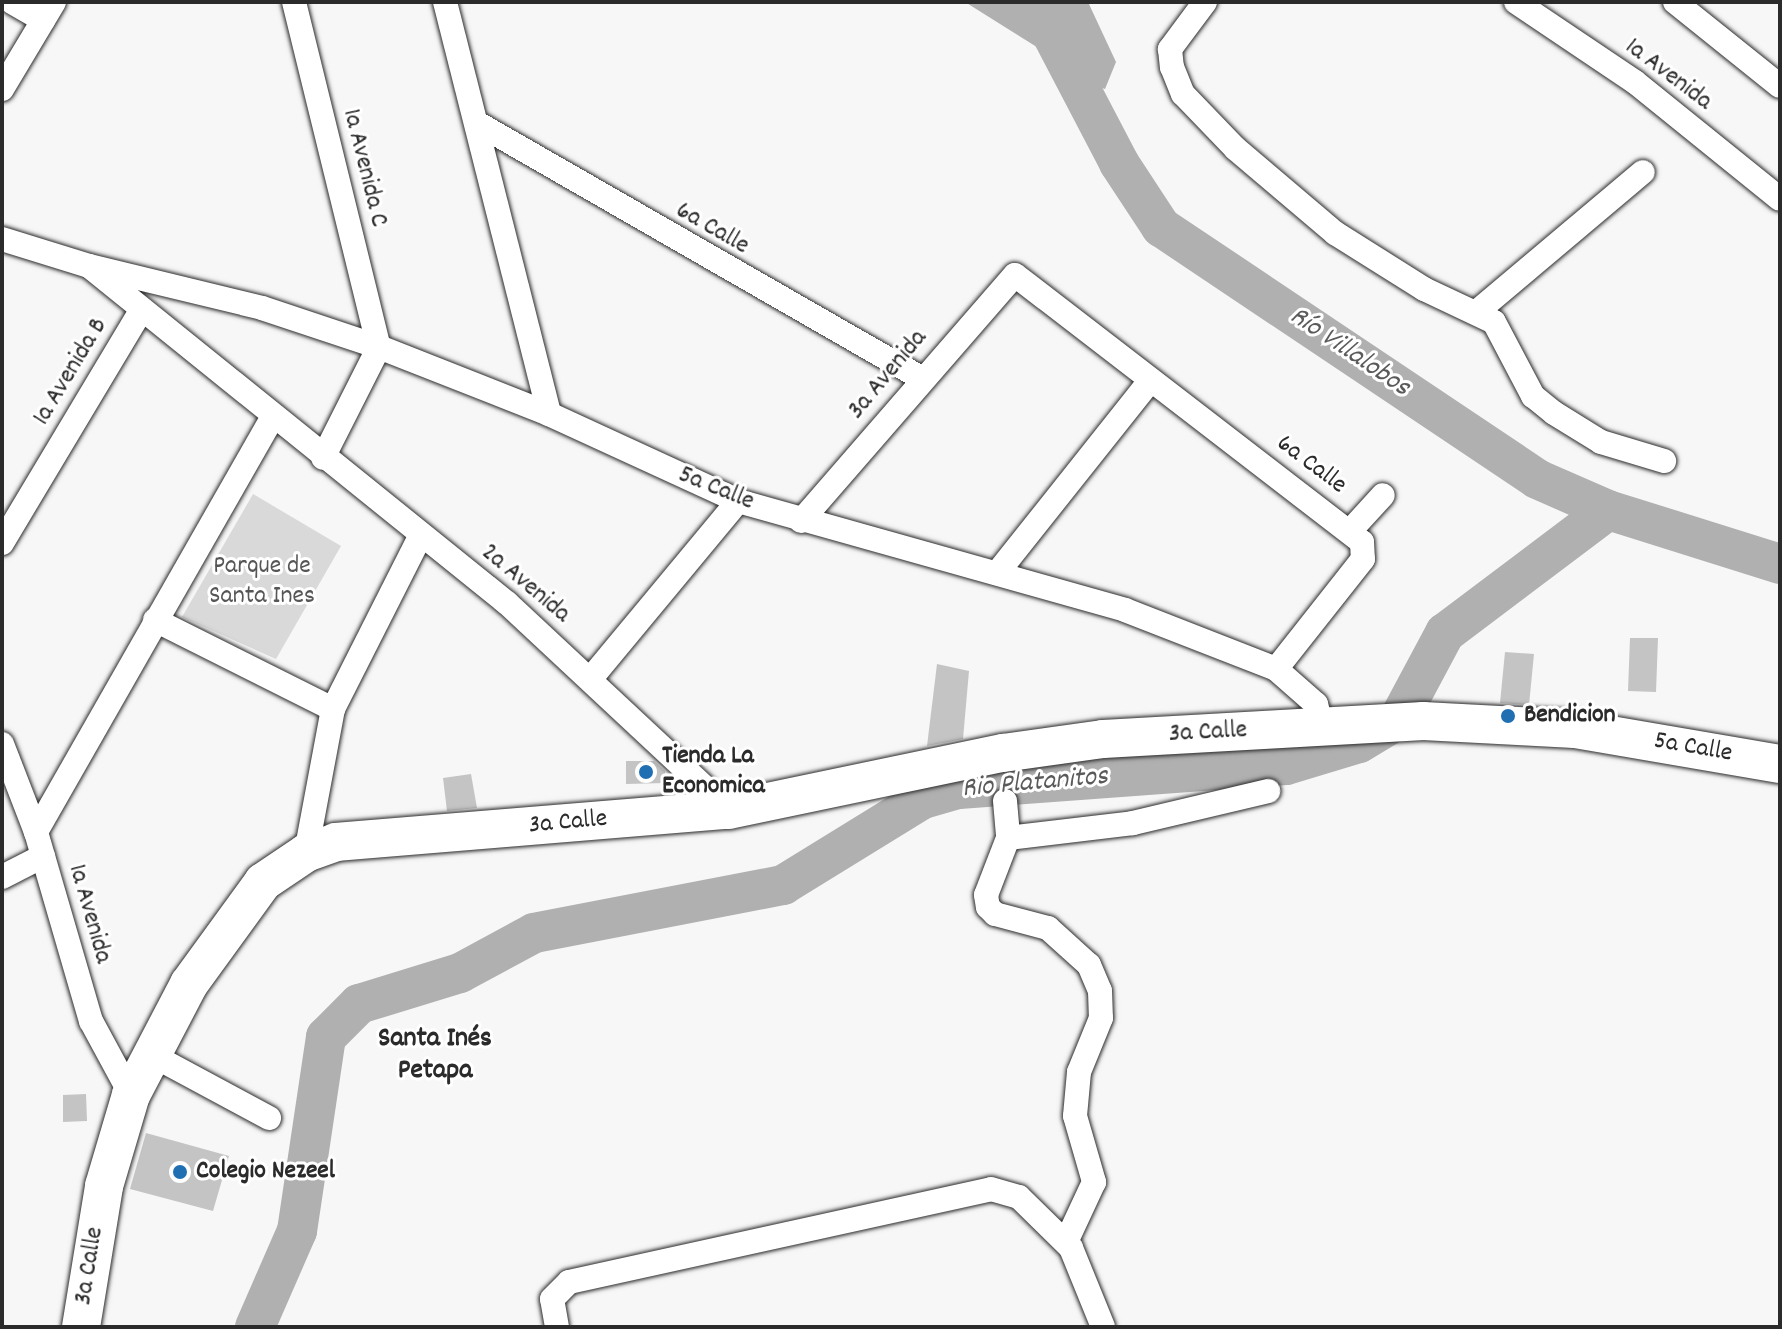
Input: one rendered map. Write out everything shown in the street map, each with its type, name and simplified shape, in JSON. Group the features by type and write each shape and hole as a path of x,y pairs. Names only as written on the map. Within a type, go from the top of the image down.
{"main road":[{"name":"5a Calle","path":"1365,725 1423,721 1575,729 1780,764"},
{"name":"3a Calle","path":"81,1327 104,1186 131,1095 221,933 263,882 306,853 336,842 729,810 1003,753 1103,739 1365,725"}],"street":[{"path":"2,89 48,11 12,2"},
{"name":"1a Avenida C","path":"294,2 379,347"},
{"path":"445,2 549,414"},
{"path":"1205,2 1170,49 1183,94 1236,149 1335,233 1424,289 1479,310 1494,322 1533,396 1601,442 1664,461"},
{"name":"1a Avenida","path":"1516,2 1635,82 1780,199"},
{"path":"1675,2 1780,86"},
{"name":"6a Calle","path":"477,123 921,378"},
{"path":"1479,310 1643,172"},
{"name":"2a Avenida","path":"2,239 89,266 140,312 421,535 592,677 729,810"},
{"name":"5a Calle","path":"89,266 262,308 379,347 549,414 738,501 1125,610 1276,669 1316,704 1322,728"},
{"name":"3a Avenida","path":"801,521 1006,280 1015,275 1022,279"},
{"name":"6a Calle","path":"1022,279 1150,381 1351,530 1362,542 1363,559 1276,669"},
{"name":"1a Avenida B","path":"2,543 140,312"},
{"path":"323,458 379,347"},
{"path":"998,572 1150,381"},
{"path":"36,832 273,416"},
{"path":"1351,530 1383,495"},
{"path":"592,677 738,501"},
{"path":"306,853 333,709 421,535"},
{"path":"155,620 333,709"},
{"name":"1a Avenida","path":"2,744 8,774 36,832 91,1021 131,1095"},
{"path":"1008,838 1133,823 1268,791"},
{"path":"1005,801 1008,838 986,895 988,907 995,914 1048,928 1089,965 1100,991 1101,1018 1079,1072 1075,1116 1094,1182 1066,1242"},
{"path":"2,877 43,856"},
{"path":"152,1055 269,1118"},
{"path":"557,1327 552,1299 569,1282 991,1189 1019,1197 1066,1242 1103,1327"}],"green space":[{"name":"Parque de Santa Ines","path":"253,494 341,546 276,659 182,617"}],"shaded area":[{"path":"965,2 1088,2 1116,62 1105,89 1075,79 1048,54"}],"building":[{"path":"1630,638 1658,638 1656,692 1628,691"},
{"path":"1505,652 1534,654 1529,705 1500,703"},
{"path":"937,664 969,671 963,739 927,746"},
{"name":"Tienda La Economica","path":"626,761 654,761 665,771 666,783 626,784"},
{"path":"471,774 477,808 447,811 443,778"},
{"path":"86,1094 87,1121 63,1122 63,1095"},
{"name":"Colegio Nezeel","path":"146,1133 229,1156 213,1211 130,1189"}],"waterway":[{"name":"Río Villalobos","path":"1035,2 1119,163 1161,227 1537,479 1608,510 1780,564"},
{"name":"Rio Platanitos","path":"255,1327 297,1231 326,1037 359,1004 460,973 534,933 783,885 923,799 959,789 1286,765 1359,743 1399,719 1445,633 1608,510"}],"place":[{"name":"Bendicion","path":"1508,716"},
{"name":"Tienda La Economica","path":"646,772"},
{"name":"Colegio Nezeel","path":"180,1172"}],"district":[{"name":"Santa Inés Petapa","path":"435,1056"}]}
